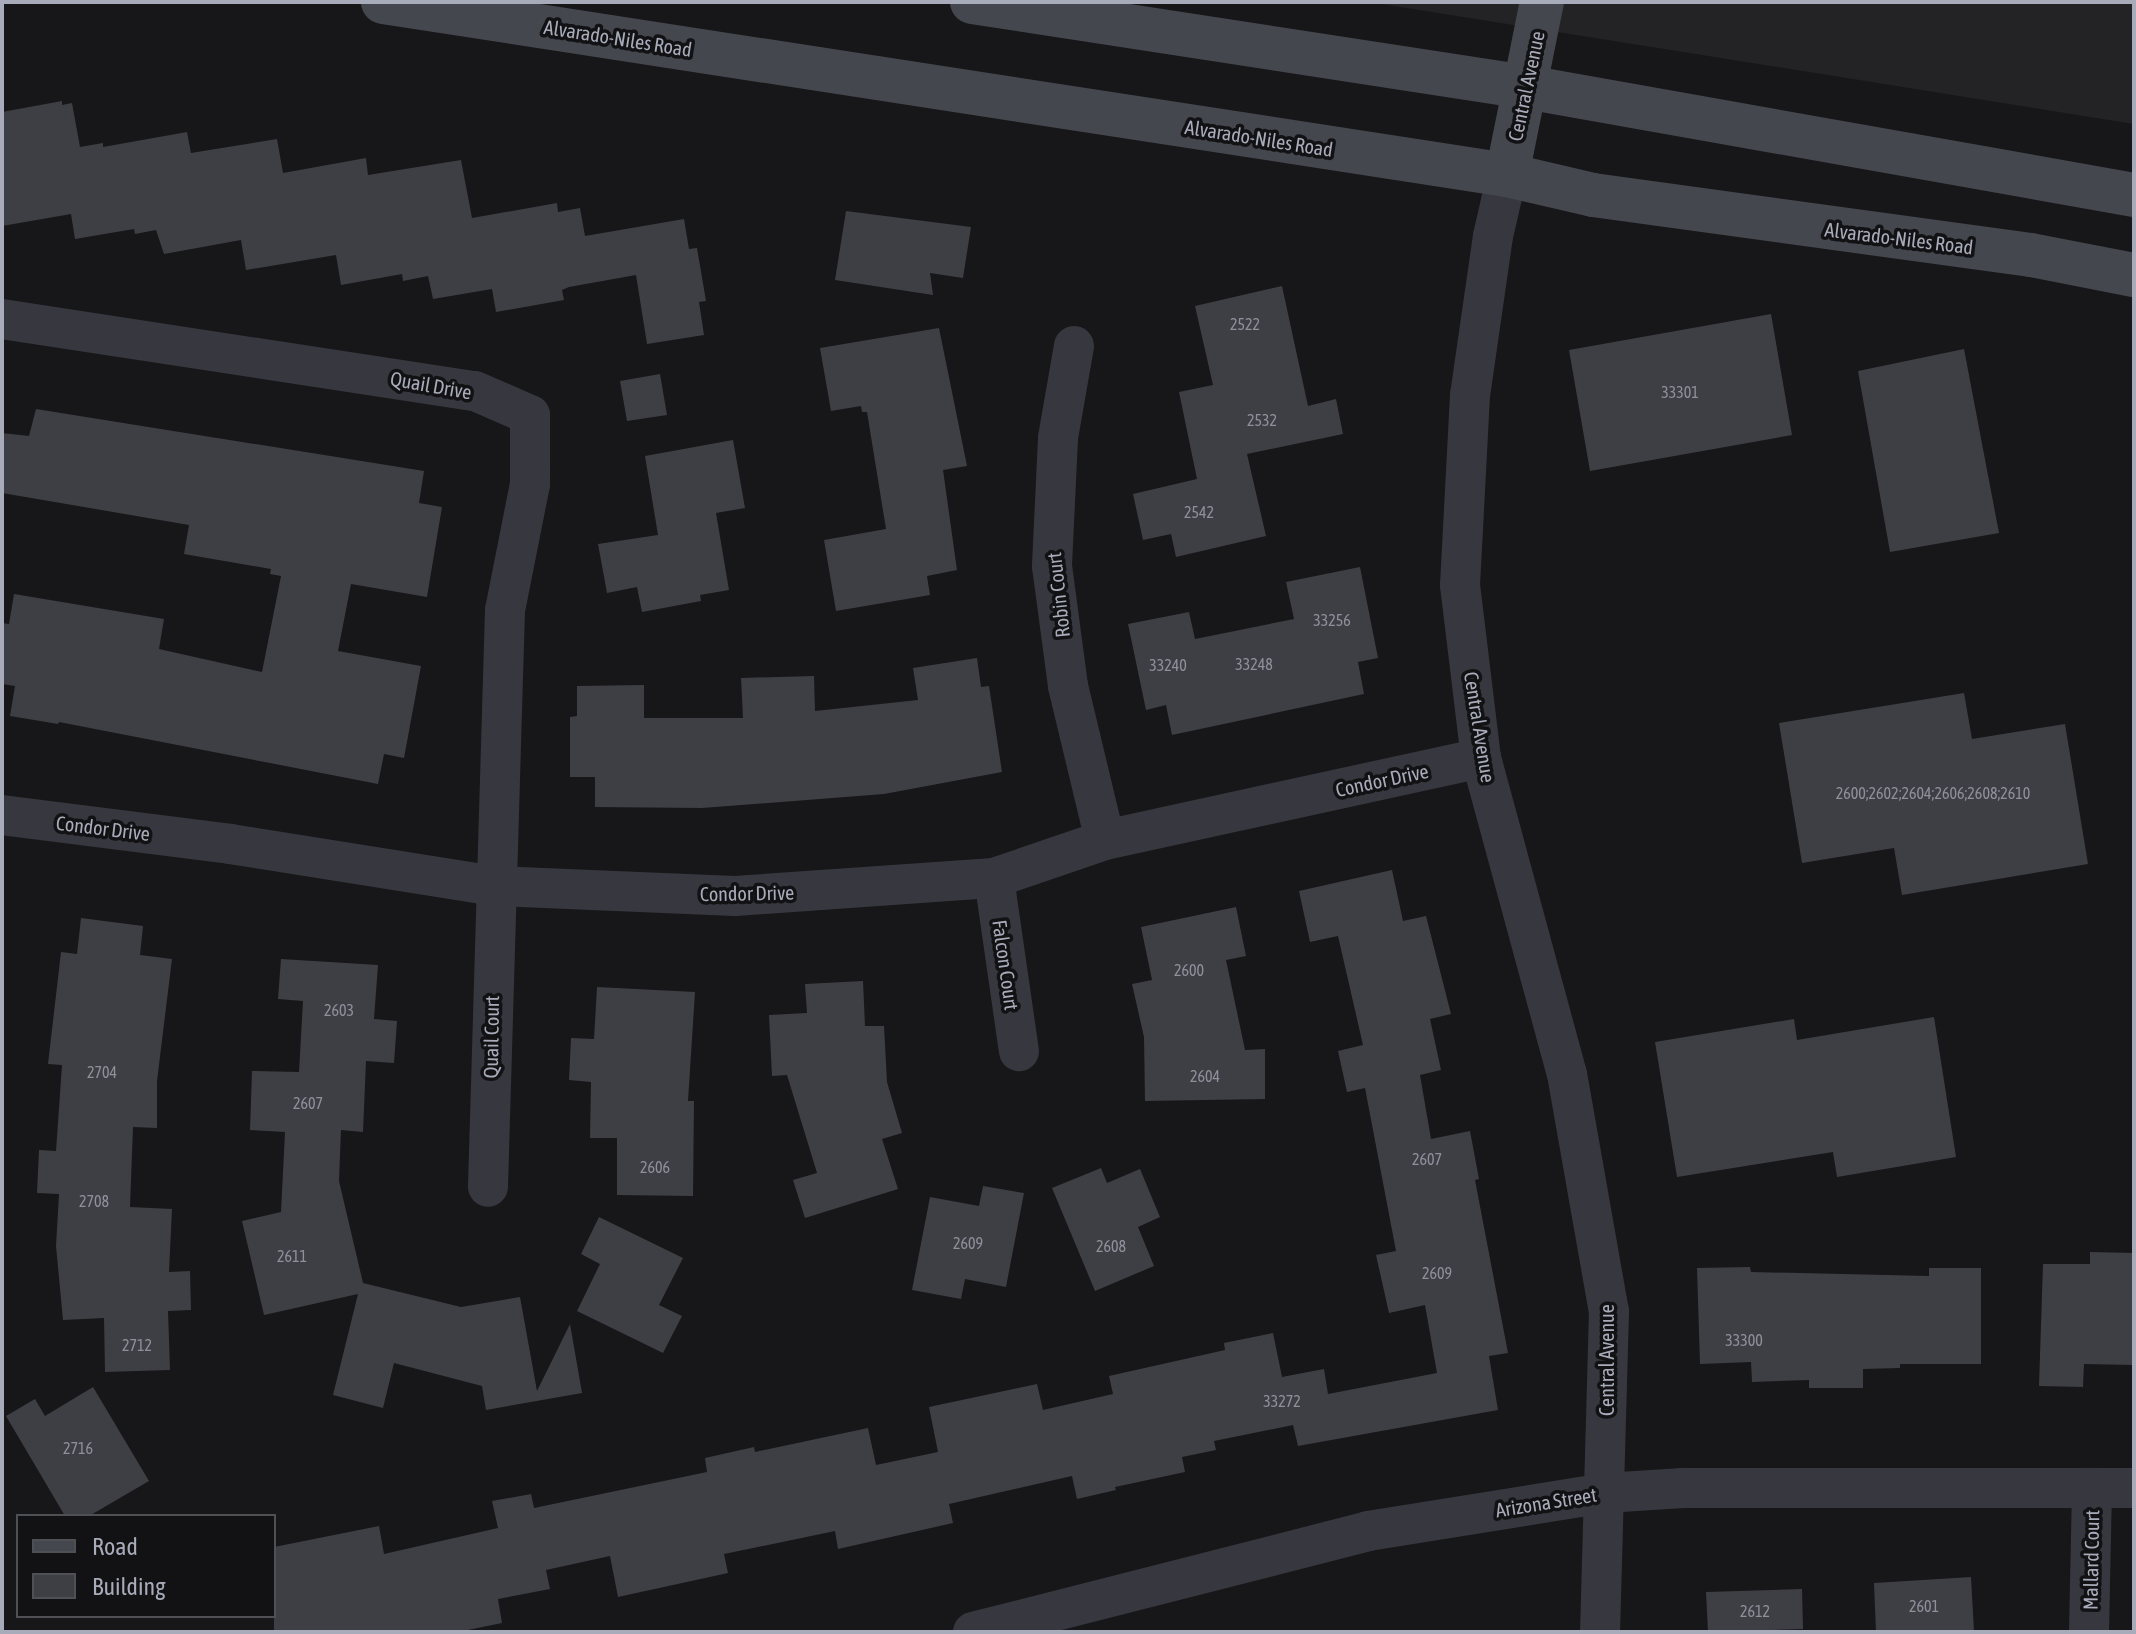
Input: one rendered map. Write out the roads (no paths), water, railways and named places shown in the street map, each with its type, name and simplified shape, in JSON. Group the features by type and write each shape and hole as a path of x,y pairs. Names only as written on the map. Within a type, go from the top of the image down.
{"main road":[{"name":"Alvarado-Niles Road","path":"383,2 1507,175 1593,195 2031,255 2134,275"},
{"path":"972,2 1526,87 2134,195"},
{"name":"Central Avenue","path":"1507,175 1542,2"}],"street":[{"name":"Central Avenue","path":"1507,175 1493,236 1470,395 1460,585 1481,758 1567,1074 1609,1311 1600,1632"},
{"name":"Quail Drive","path":"2,319 475,391 530,415 530,484 505,610 495,886"},
{"name":"Robin Court","path":"1074,346 1058,438 1052,566 1068,686 1105,840"},
{"name":"Condor Drive","path":"2,815 230,844 495,886 735,896 994,878 1105,840 1481,758"},
{"name":"Falcon Court","path":"994,878 1019,1051"},
{"name":"Quail Court","path":"488,1187 495,886"},
{"name":"Arizona Street","path":"995,1630 1368,1531 1605,1493 1683,1488 2134,1488"},
{"name":"Mallard Court","path":"2089,1632 2092,1488"}]}
